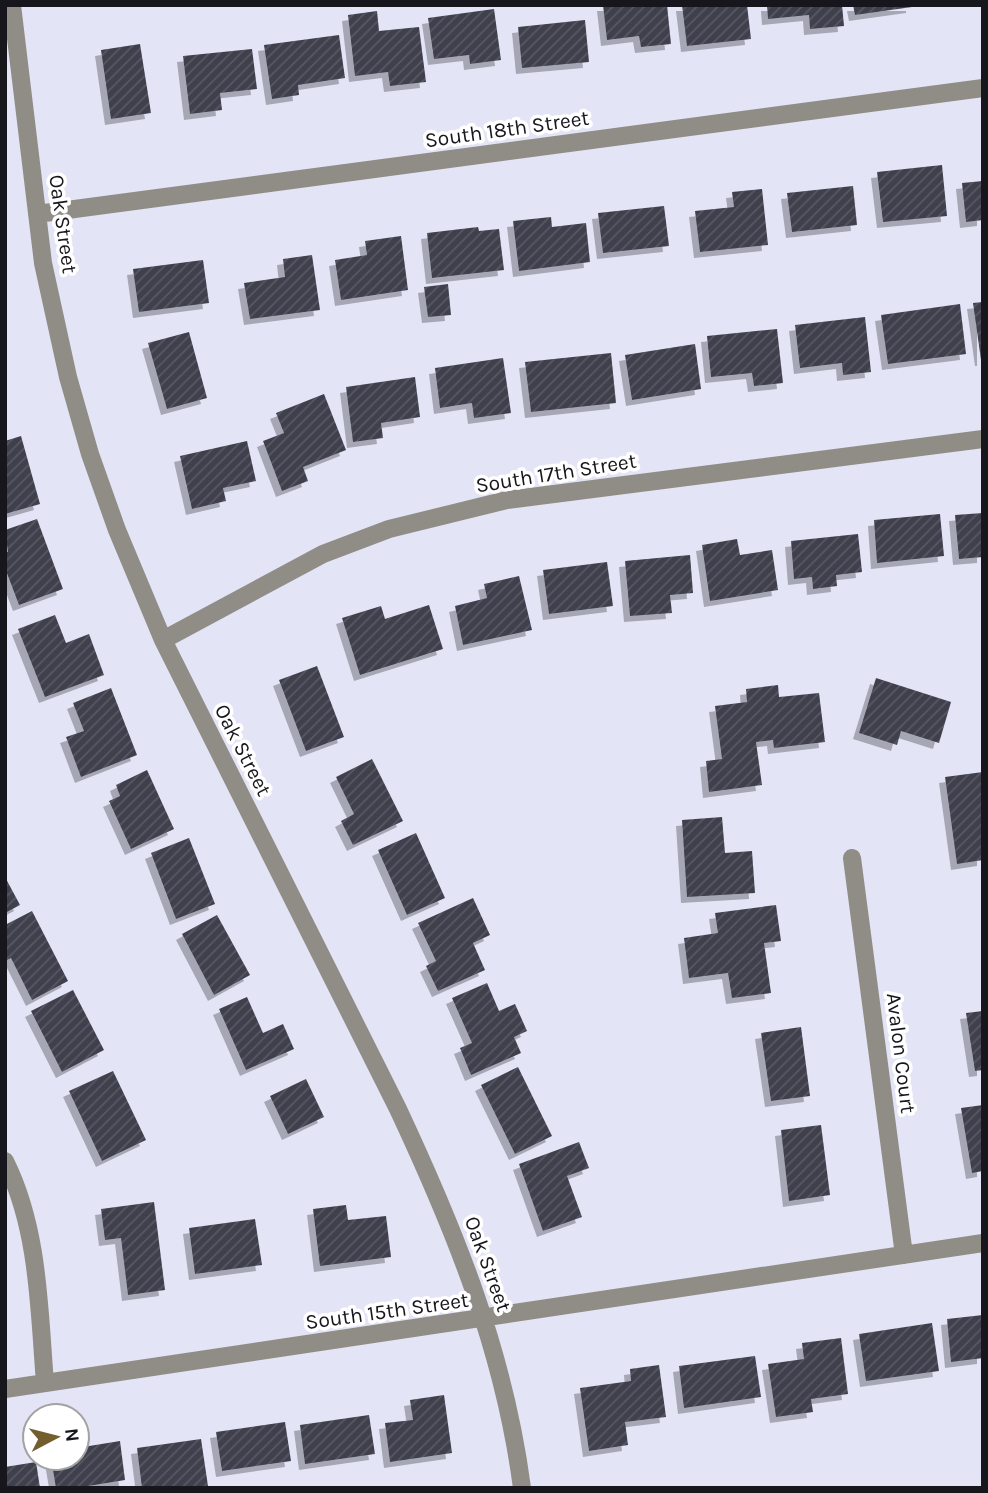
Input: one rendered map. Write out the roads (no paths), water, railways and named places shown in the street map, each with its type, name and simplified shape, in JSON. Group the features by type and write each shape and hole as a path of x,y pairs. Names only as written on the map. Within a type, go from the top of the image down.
{"street":[{"name":"Oak Street","path":"12,5 43,263 68,377 90,454 117,530 163,640 398,1109 432,1183 485,1319 506,1395 522,1488"},
{"name":"South 18th Street","path":"37,214 983,88"},
{"name":"South 17th Street","path":"163,640 323,554 389,528 507,500 983,439"},
{"name":"Avalon Court","path":"852,858 904,1255"},
{"path":"5,1161 15,1181 33,1243 46,1383"},
{"name":"South 15th Street","path":"5,1389 983,1243"}]}
